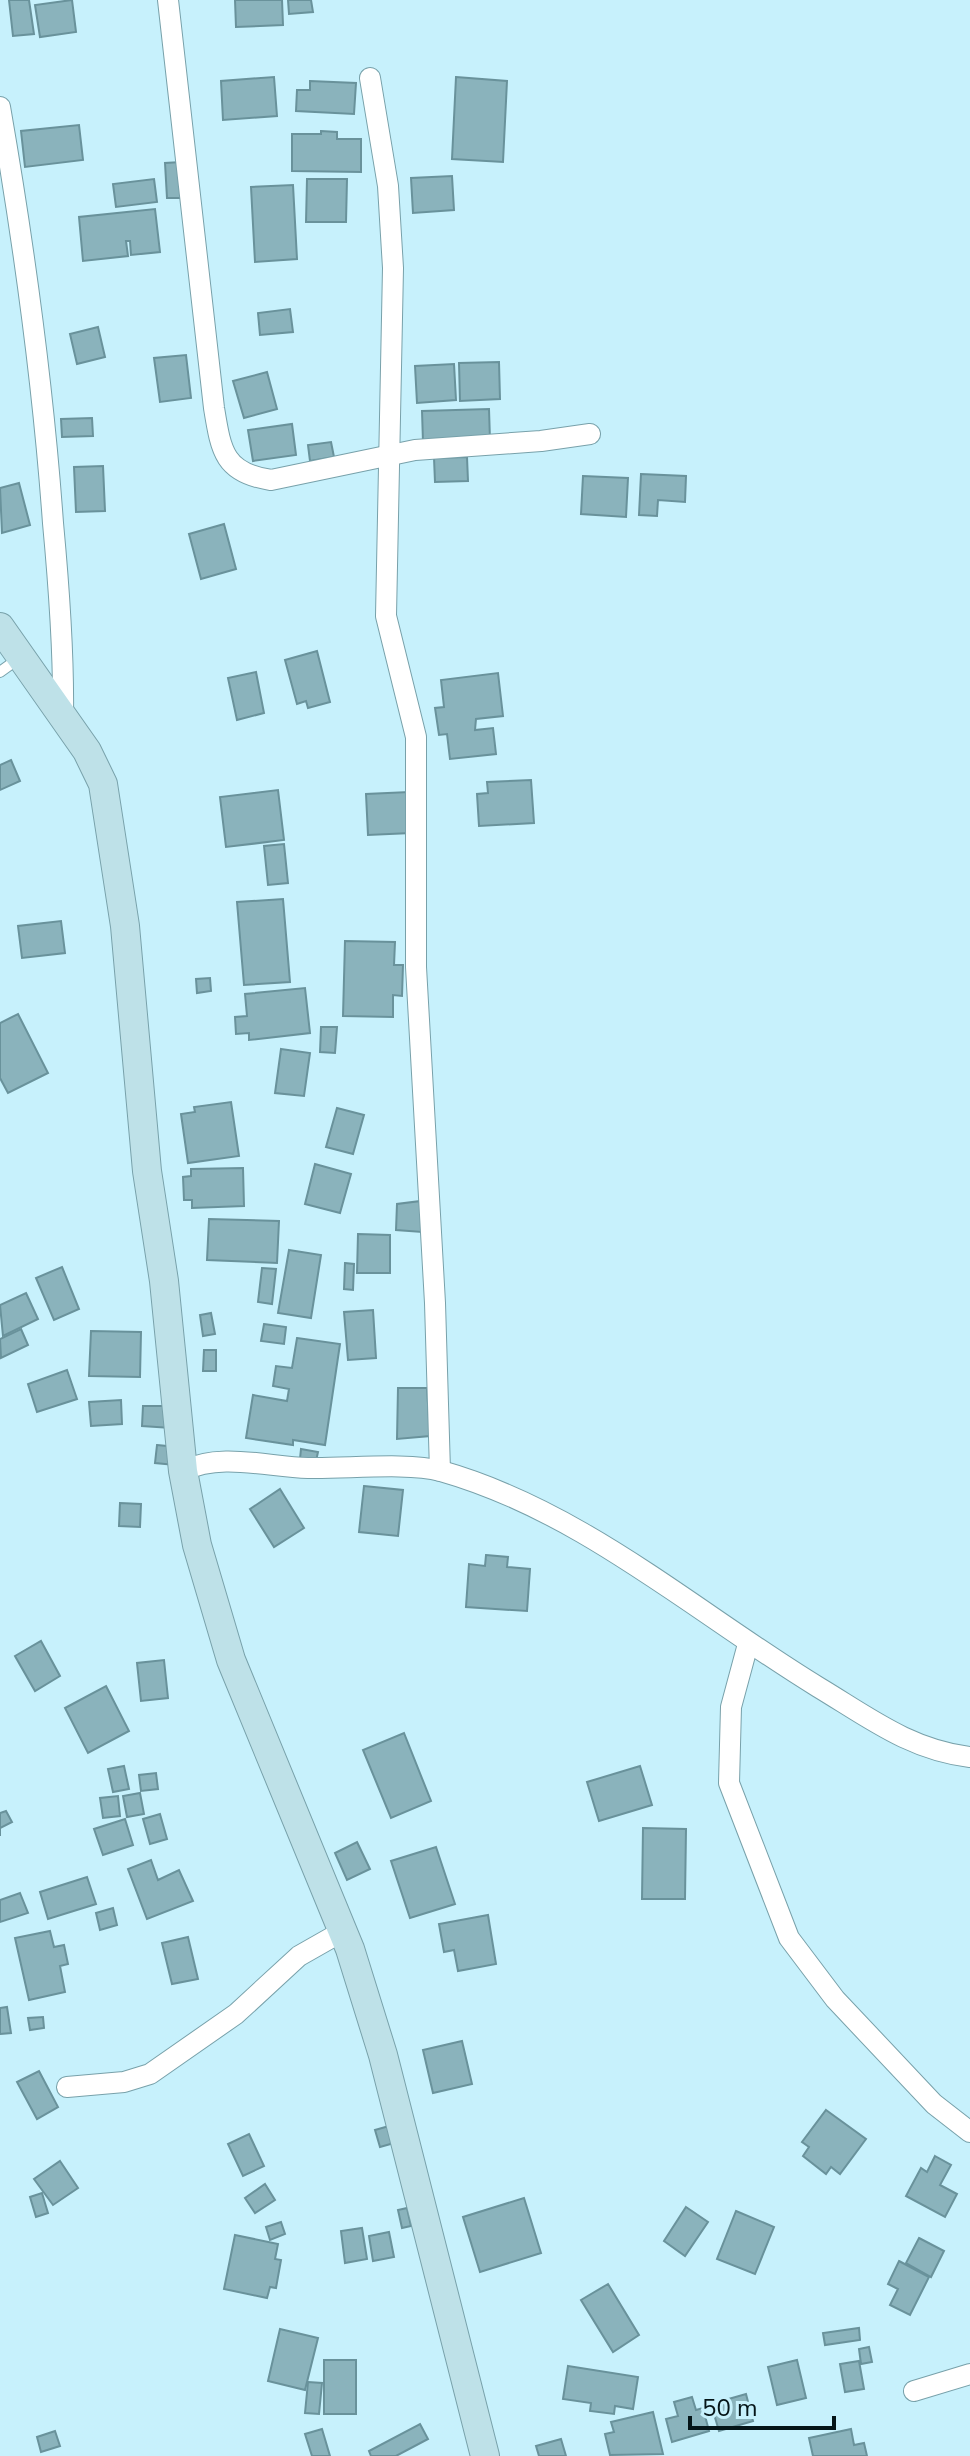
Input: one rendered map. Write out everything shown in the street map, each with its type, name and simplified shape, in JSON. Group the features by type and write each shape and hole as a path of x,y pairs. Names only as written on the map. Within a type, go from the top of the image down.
{"street":[{"path":"168,0 187,151 202,323 220,446 240,472 271,480 415,450 590,434"},
{"path":"370,78 388,186 393,268 386,616 409,701 417,750 416,967 435,1303 440,1471"},
{"path":"0,107 15,191 49,460 64,672 63,716"},
{"path":"0,627 10,664 63,716 87,751 103,784 111,821 183,1471 206,1584 231,1660 343,1931 383,2055 485,2456"},
{"path":"183,1471 197,1464 218,1461 294,1467 440,1471 557,1517 882,1729 909,1742 970,1757"},
{"path":"748,1644 731,1707 729,1783 789,1938 835,1999 934,2104 970,2132"},
{"path":"67,2087 124,2082 150,2074 236,2014 299,1956 343,1931"},
{"path":"914,2391 970,2374"}],"building":[{"path":"9,0 29,0 34,34 13,36"},
{"path":"72,0 76,32 40,37 35,5"},
{"path":"235,0 282,0 283,25 236,27"},
{"path":"288,0 311,0 313,12 289,14"},
{"path":"274,77 277,116 223,120 221,81"},
{"path":"456,77 507,81 503,162 452,159"},
{"path":"310,81 356,83 354,114 296,111 297,90 310,90"},
{"path":"79,125 83,160 25,167 21,131"},
{"path":"321,131 337,132 337,139 361,139 361,172 292,171 292,134 321,134"},
{"path":"181,162 183,198 167,198 165,163"},
{"path":"452,176 454,210 413,213 411,178"},
{"path":"154,179 157,202 116,207 113,184"},
{"path":"307,179 347,179 346,222 306,222"},
{"path":"293,185 297,259 255,262 251,187"},
{"path":"155,209 160,252 131,255 130,241 126,241 128,256 83,261 79,217"},
{"path":"290,309 293,332 260,335 258,313"},
{"path":"98,327 105,357 77,364 70,334"},
{"path":"186,355 191,398 160,402 154,358"},
{"path":"499,362 500,399 460,401 459,363"},
{"path":"454,364 456,400 417,403 415,366"},
{"path":"267,372 277,409 244,418 233,381"},
{"path":"489,409 490,440 423,442 422,411"},
{"path":"92,418 93,436 62,437 61,419"},
{"path":"292,424 296,455 253,461 248,430"},
{"path":"331,442 334,457 310,461 308,445"},
{"path":"467,457 468,481 435,482 434,458"},
{"path":"103,466 105,511 76,512 74,467"},
{"path":"641,474 686,476 685,502 658,500 657,516 639,515"},
{"path":"583,476 628,478 626,517 581,514"},
{"path":"19,483 30,525 2,533 0,488"},
{"path":"224,524 236,569 201,579 189,534"},
{"path":"317,651 330,702 308,708 306,701 297,704 285,660"},
{"path":"256,672 264,713 237,720 228,678"},
{"path":"498,673 503,716 476,719 475,730 493,728 496,754 450,759 447,734 439,735 435,708 444,707 441,680"},
{"path":"11,760 20,781 0,790 0,765"},
{"path":"531,780 534,823 479,826 477,794 488,793 487,782"},
{"path":"278,790 284,840 226,847 220,797"},
{"path":"409,792 411,833 368,835 366,794"},
{"path":"284,844 288,883 268,885 264,846"},
{"path":"283,899 290,982 244,985 237,902"},
{"path":"61,921 65,953 22,958 18,926"},
{"path":"345,941 395,942 394,965 403,965 402,996 393,995 393,1017 343,1016"},
{"path":"210,978 211,991 197,993 196,979"},
{"path":"305,988 310,1033 249,1040 249,1033 236,1034 235,1017 247,1016 245,994"},
{"path":"18,1014 48,1073 8,1093 0,1078 0,1023"},
{"path":"321,1027 337,1027 335,1053 320,1052"},
{"path":"281,1049 310,1053 304,1096 275,1093"},
{"path":"231,1102 239,1156 188,1163 181,1114 195,1112 194,1107"},
{"path":"337,1108 364,1115 353,1154 326,1147"},
{"path":"315,1164 351,1174 340,1213 305,1204"},
{"path":"243,1168 244,1206 192,1208 192,1200 184,1200 183,1177 191,1176 191,1169"},
{"path":"421,1201 422,1232 396,1230 397,1204"},
{"path":"209,1219 279,1221 277,1263 207,1260"},
{"path":"358,1234 390,1235 390,1273 357,1273"},
{"path":"289,1250 321,1255 311,1318 278,1313"},
{"path":"345,1263 354,1264 353,1290 344,1289"},
{"path":"62,1267 79,1309 54,1320 36,1278"},
{"path":"262,1268 276,1269 272,1304 258,1302"},
{"path":"26,1293 38,1319 3,1336 0,1305"},
{"path":"373,1310 376,1358 348,1360 344,1312"},
{"path":"211,1313 215,1334 203,1336 200,1315"},
{"path":"264,1324 286,1327 284,1344 261,1341"},
{"path":"21,1329 28,1345 1,1358 0,1339"},
{"path":"91,1331 141,1332 140,1377 89,1376"},
{"path":"297,1338 340,1344 325,1445 293,1440 293,1445 246,1438 253,1395 287,1401 289,1389 273,1386 276,1366 292,1368"},
{"path":"204,1350 216,1350 216,1371 203,1371"},
{"path":"67,1370 77,1399 37,1412 28,1384"},
{"path":"398,1388 427,1388 430,1436 397,1439"},
{"path":"121,1400 122,1424 91,1426 89,1402"},
{"path":"143,1406 172,1406 171,1428 142,1426"},
{"path":"157,1445 177,1447 175,1465 155,1463"},
{"path":"301,1449 318,1452 316,1461 300,1459"},
{"path":"364,1486 403,1490 398,1536 359,1532"},
{"path":"280,1489 304,1528 274,1547 250,1509"},
{"path":"120,1503 141,1504 140,1527 119,1526"},
{"path":"486,1555 508,1557 507,1567 530,1569 527,1611 466,1607 469,1564 485,1566"},
{"path":"41,1641 60,1676 35,1691 15,1656"},
{"path":"164,1660 168,1698 141,1701 137,1663"},
{"path":"106,1686 129,1731 88,1753 65,1708"},
{"path":"404,1733 431,1801 391,1818 363,1750"},
{"path":"124,1766 129,1789 113,1792 108,1769"},
{"path":"640,1766 652,1805 599,1821 587,1782"},
{"path":"156,1773 158,1789 141,1791 139,1775"},
{"path":"140,1793 144,1814 127,1817 123,1796"},
{"path":"118,1796 120,1816 103,1818 100,1798"},
{"path":"6,1811 12,1822 0,1828 0,1813"},
{"path":"160,1814 167,1839 150,1844 143,1819"},
{"path":"125,1819 133,1845 103,1855 94,1829"},
{"path":"643,1828 686,1829 685,1899 642,1899"},
{"path":"357,1842 370,1869 347,1880 335,1853"},
{"path":"436,1847 455,1904 410,1918 391,1861"},
{"path":"151,1860 158,1880 179,1870 193,1901 147,1919 128,1869"},
{"path":"87,1877 96,1904 48,1919 40,1892"},
{"path":"20,1893 28,1913 0,1922 0,1900"},
{"path":"113,1908 117,1925 100,1930 96,1913"},
{"path":"488,1915 496,1964 458,1971 454,1950 444,1952 439,1924"},
{"path":"50,1931 54,1947 64,1945 68,1964 60,1966 65,1992 29,2000 15,1938"},
{"path":"188,1937 198,1979 172,1984 162,1943"},
{"path":"7,2007 11,2033 0,2034 0,2008"},
{"path":"43,2017 44,2028 30,2030 28,2018"},
{"path":"462,2041 472,2084 433,2093 423,2050"},
{"path":"39,2071 58,2107 37,2119 17,2082"},
{"path":"826,2110 866,2139 840,2174 831,2167 826,2174 803,2156 809,2147 802,2142"},
{"path":"389,2126 394,2143 380,2147 375,2130"},
{"path":"249,2134 264,2166 243,2176 228,2144"},
{"path":"935,2156 951,2165 940,2185 957,2194 945,2217 906,2196 921,2168 927,2172"},
{"path":"60,2161 78,2188 53,2205 34,2179"},
{"path":"265,2184 275,2200 255,2213 245,2198"},
{"path":"42,2193 48,2213 36,2217 30,2197"},
{"path":"524,2198 541,2253 480,2272 463,2217"},
{"path":"686,2207 708,2222 685,2256 664,2241"},
{"path":"407,2208 411,2226 402,2228 398,2210"},
{"path":"736,2211 774,2227 755,2274 717,2259"},
{"path":"281,2222 285,2234 270,2240 266,2227"},
{"path":"362,2228 367,2259 345,2263 341,2231"},
{"path":"389,2232 394,2257 373,2261 369,2236"},
{"path":"235,2235 278,2244 275,2259 281,2260 276,2288 270,2287 267,2298 224,2289"},
{"path":"919,2238 944,2251 931,2277 906,2263"},
{"path":"899,2261 929,2277 910,2315 890,2305 898,2289 888,2284"},
{"path":"608,2284 639,2335 613,2352 581,2300"},
{"path":"859,2328 860,2340 825,2345 823,2333"},
{"path":"280,2329 318,2338 305,2390 268,2381"},
{"path":"869,2347 872,2362 861,2364 859,2349"},
{"path":"324,2360 356,2360 356,2414 324,2414"},
{"path":"797,2360 806,2398 777,2405 768,2367"},
{"path":"859,2361 864,2389 845,2392 840,2364"},
{"path":"568,2366 638,2377 633,2409 615,2406 614,2414 590,2411 591,2403 563,2399"},
{"path":"308,2382 322,2383 319,2414 305,2413"},
{"path":"746,2394 753,2421 719,2431 711,2404"},
{"path":"692,2397 696,2410 703,2408 709,2431 672,2442 666,2419 678,2416 674,2402"},
{"path":"653,2412 663,2454 610,2455 605,2434 614,2432 611,2422"},
{"path":"420,2424 428,2439 396,2456 371,2456 369,2451"},
{"path":"322,2429 330,2456 312,2456 305,2434"},
{"path":"851,2429 854,2445 864,2443 867,2456 813,2456 809,2438"},
{"path":"55,2431 60,2446 41,2452 37,2437"},
{"path":"561,2439 566,2456 539,2456 536,2446"}]}
